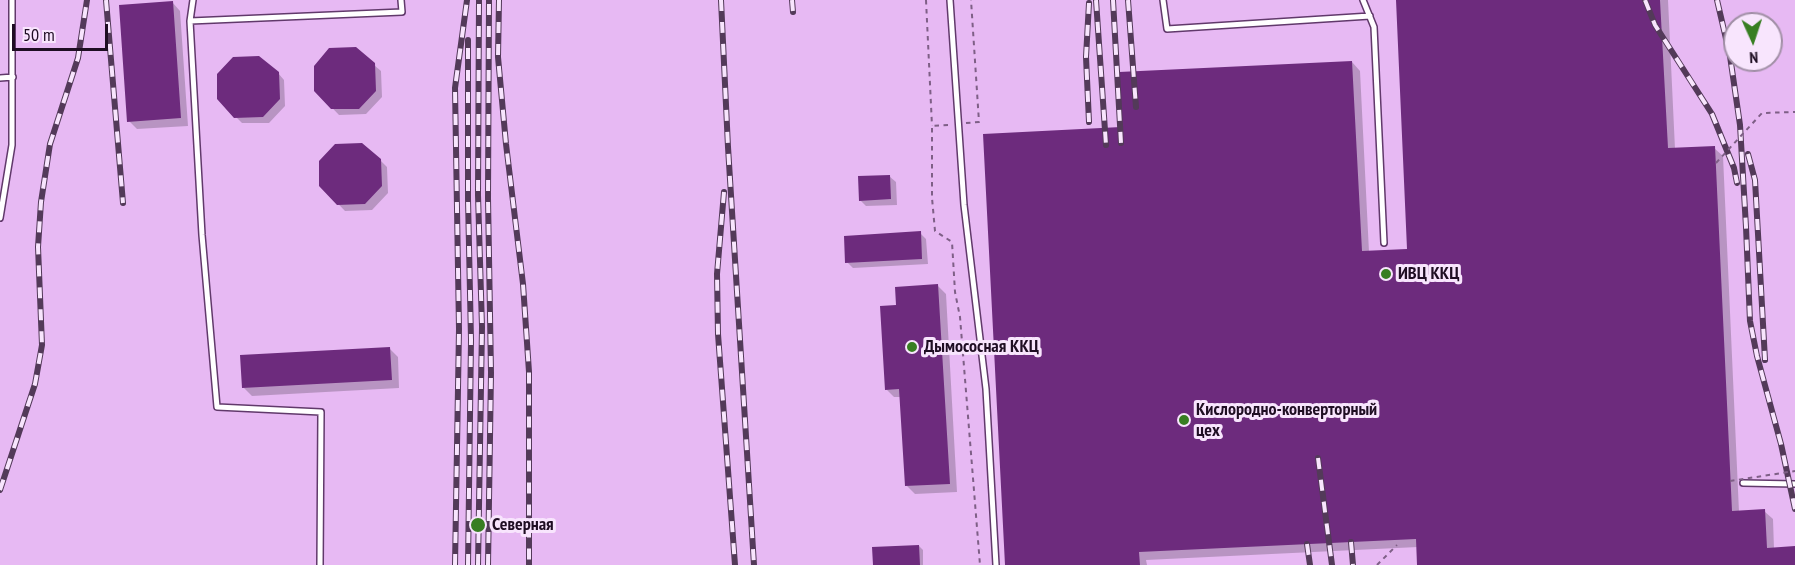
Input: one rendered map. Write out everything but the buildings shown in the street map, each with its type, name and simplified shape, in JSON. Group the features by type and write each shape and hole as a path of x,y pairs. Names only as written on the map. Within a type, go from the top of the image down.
{"lane":[{"path":"0,218 12,145 12,0"},
{"path":"193,0 190,21 202,235 217,407 321,412 320,565"},
{"path":"190,21 402,12 401,0"},
{"path":"950,0 964,205 986,389 996,565"},
{"path":"1163,0 1167,29 1370,16"},
{"path":"1363,0 1374,27 1384,243"},
{"path":"0,78 13,77"},
{"path":"1743,483 1795,484"}],"path":[{"path":"926,0 934,231 952,242 980,565"},
{"path":"932,126 979,122 970,0"},
{"path":"1716,163 1762,113 1795,112"},
{"path":"1731,482 1795,471"},
{"path":"1377,565 1397,545"}],"railway":[{"path":"0,490 35,384 42,345 38,247 41,202 50,144 78,58 87,0"},
{"path":"106,0 123,203"},
{"path":"455,565 459,329 455,88 467,0"},
{"path":"478,565 482,327 478,195 479,0"},
{"path":"488,565 491,373 488,198 489,0"},
{"path":"499,0 498,57 523,284 529,372 529,565"},
{"path":"721,0 754,565"},
{"path":"792,0 793,12"},
{"path":"1096,0 1106,145"},
{"path":"1113,0 1121,143"},
{"path":"1128,0 1136,107"},
{"path":"1645,0 1655,25 1712,114 1734,168 1737,183"},
{"path":"1717,0 1730,56 1740,125 1750,321 1795,509"},
{"path":"1089,3 1086,57 1089,122"},
{"path":"468,40 471,340 468,565"},
{"path":"1748,154 1755,180 1765,360"},
{"path":"724,192 717,274 718,334 735,565"},
{"path":"1318,458 1332,565"},
{"path":"1351,542 1353,565"},
{"path":"1307,544 1310,565"}],"place":[{"name":"ИВЦ ККЦ","path":"1386,274"},
{"name":"Дымососная ККЦ","path":"912,347"},
{"name":"Кислородно-конверторный цех","path":"1184,420"},
{"name":"Северная","path":"478,525"}]}
